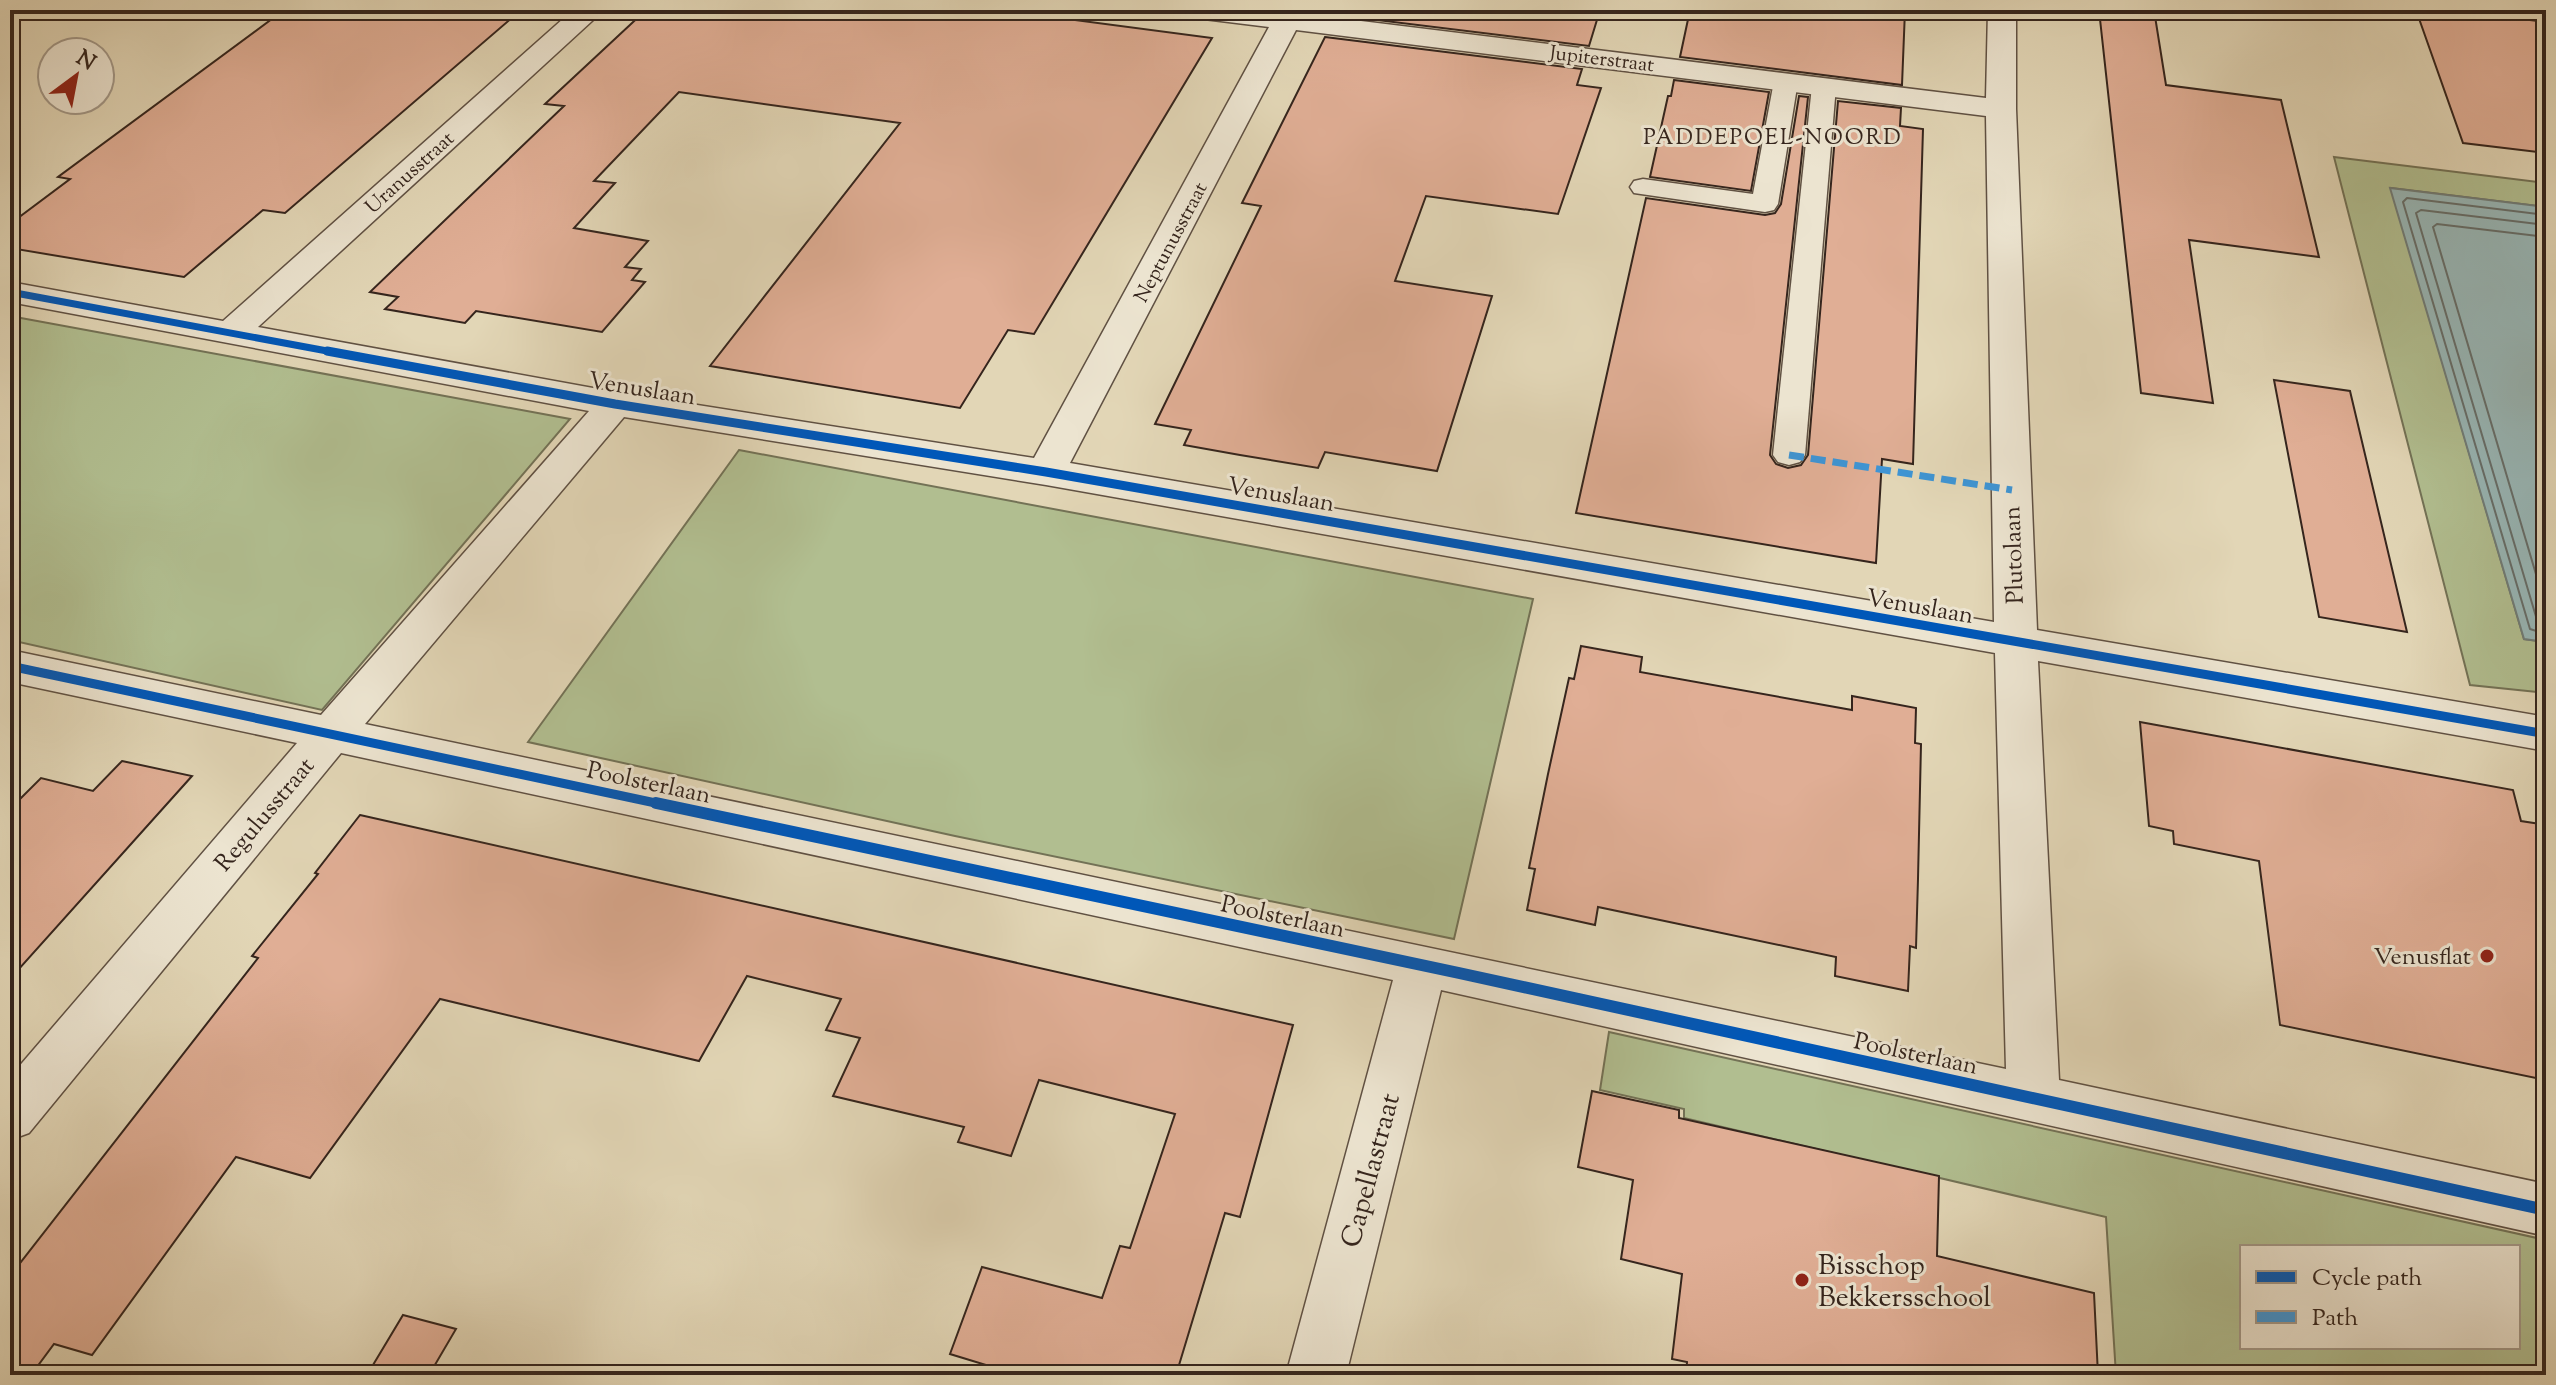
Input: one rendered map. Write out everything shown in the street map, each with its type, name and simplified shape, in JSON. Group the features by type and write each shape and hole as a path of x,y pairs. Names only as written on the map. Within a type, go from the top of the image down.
{"street":[{"name":"Uranusstraat","path":"229,334 590,10"},
{"name":"Jupiterstraat","path":"1204,10 1289,15 2001,109"},
{"name":"Plutolaan","path":"2002,10 2001,109 2016,643 2033,1099"},
{"name":"Neptunusstraat","path":"1046,472 1289,15"},
{"name":"Venuslaan","path":"10,292 615,404 1046,472 2546,734"},
{"name":"Regulusstraat","path":"10,1116 330,735 615,404"},
{"name":"Poolsterlaan","path":"10,666 1422,965 2546,1210"},
{"name":"Capellastraat","path":"1316,1375 1422,965"}],"lane":[{"path":"1643,187 1765,204 1786,81"},
{"path":"1789,455 1824,86"}],"green space":[{"path":"2334,157 2546,183 2546,207 2391,188 2524,639 2546,642 2546,693 2470,685"},
{"path":"10,316 570,419 322,710 10,640"},
{"path":"739,450 1533,599 1454,939 955,836 528,742"},
{"path":"1609,1032 2546,1240 2546,1375 2116,1375 2106,1217 1684,1118 1684,1109 1600,1090"}],"water":[{"path":"2390,188 2546,207 2546,642 2524,639"}],"building":[{"path":"284,10 521,10 285,213 263,210 184,277 10,248 10,224 70,179 58,177"},
{"path":"646,10 998,10 1212,38 1034,334 1008,330 960,408 710,366 900,123 679,92 594,181 615,183 574,228 648,241 625,267 641,269 632,280 645,282 602,332 476,311 465,323 385,309 398,297 370,292 564,106 545,104"},
{"path":"1338,10 1600,10 1589,46 1336,15"},
{"path":"1690,10 1792,10 1858,18 1858,10 1905,10 1902,85 1680,57"},
{"path":"2099,10 2154,10 2166,85 2281,100 2319,257 2189,240 2213,403 2141,393"},
{"path":"2416,10 2511,10 2514,18 2546,22 2546,153 2463,143"},
{"path":"1325,37 1582,69 1577,85 1601,88 1558,214 1426,196 1395,281 1492,296 1437,471 1325,452 1318,468 1240,455 1184,445 1191,430 1155,424 1261,206 1242,203"},
{"path":"1674,80 1769,92 1751,191 1650,177"},
{"path":"1799,96 1808,97 1770,455 1776,464 1788,468 1801,465 1808,455 1838,101 1901,108 1900,126 1923,129 1913,464 1882,459 1876,563 1576,513 1646,198 1765,215 1775,213 1781,204"},
{"path":"2274,380 2350,391 2407,632 2319,617"},
{"path":"1581,646 1642,657 1640,672 1852,710 1852,696 1916,708 1915,743 1921,744 1918,879 1916,948 1910,946 1908,991 1835,976 1836,957 1598,907 1595,925 1527,910 1535,869 1529,868 1548,774 1569,678 1574,679"},
{"name":"Venusflat","path":"2140,722 2513,790 2521,821 2546,825 2546,1080 2280,1025 2259,861 2174,844 2173,831 2149,826"},
{"path":"122,761 192,776 10,979 10,809 41,778 93,791"},
{"path":"360,815 1293,1025 1240,1217 1225,1213 1176,1375 1019,1375 950,1354 982,1267 1102,1298 1120,1246 1130,1248 1175,1114 1039,1080 1011,1156 958,1142 964,1127 833,1096 860,1038 826,1030 841,999 747,976 699,1061 440,999 310,1178 236,1157 92,1355 54,1344 31,1375 10,1375 10,1276 258,958 252,956 318,874 315,873"},
{"path":"1592,1091 1679,1110 1679,1118 1939,1176 1937,1256 2094,1293 2098,1375 1686,1375 1687,1362 1672,1359 1682,1274 1621,1259 1633,1180 1578,1167"},
{"path":"403,1315 456,1329 429,1375 367,1375"}],"marked path":[{"path":"1789,455 2012,490"}],"cycle path":[{"path":"10,292 615,404 1046,472 2546,734"},
{"path":"10,666 1459,973 2546,1210"}],"place":[{"name":"Venusflat","path":"2487,956"},
{"name":"Bisschop Bekkersschool","path":"1802,1280"}],"district":[{"name":"PADDEPOEL-NOORD","path":"1773,136"}]}
